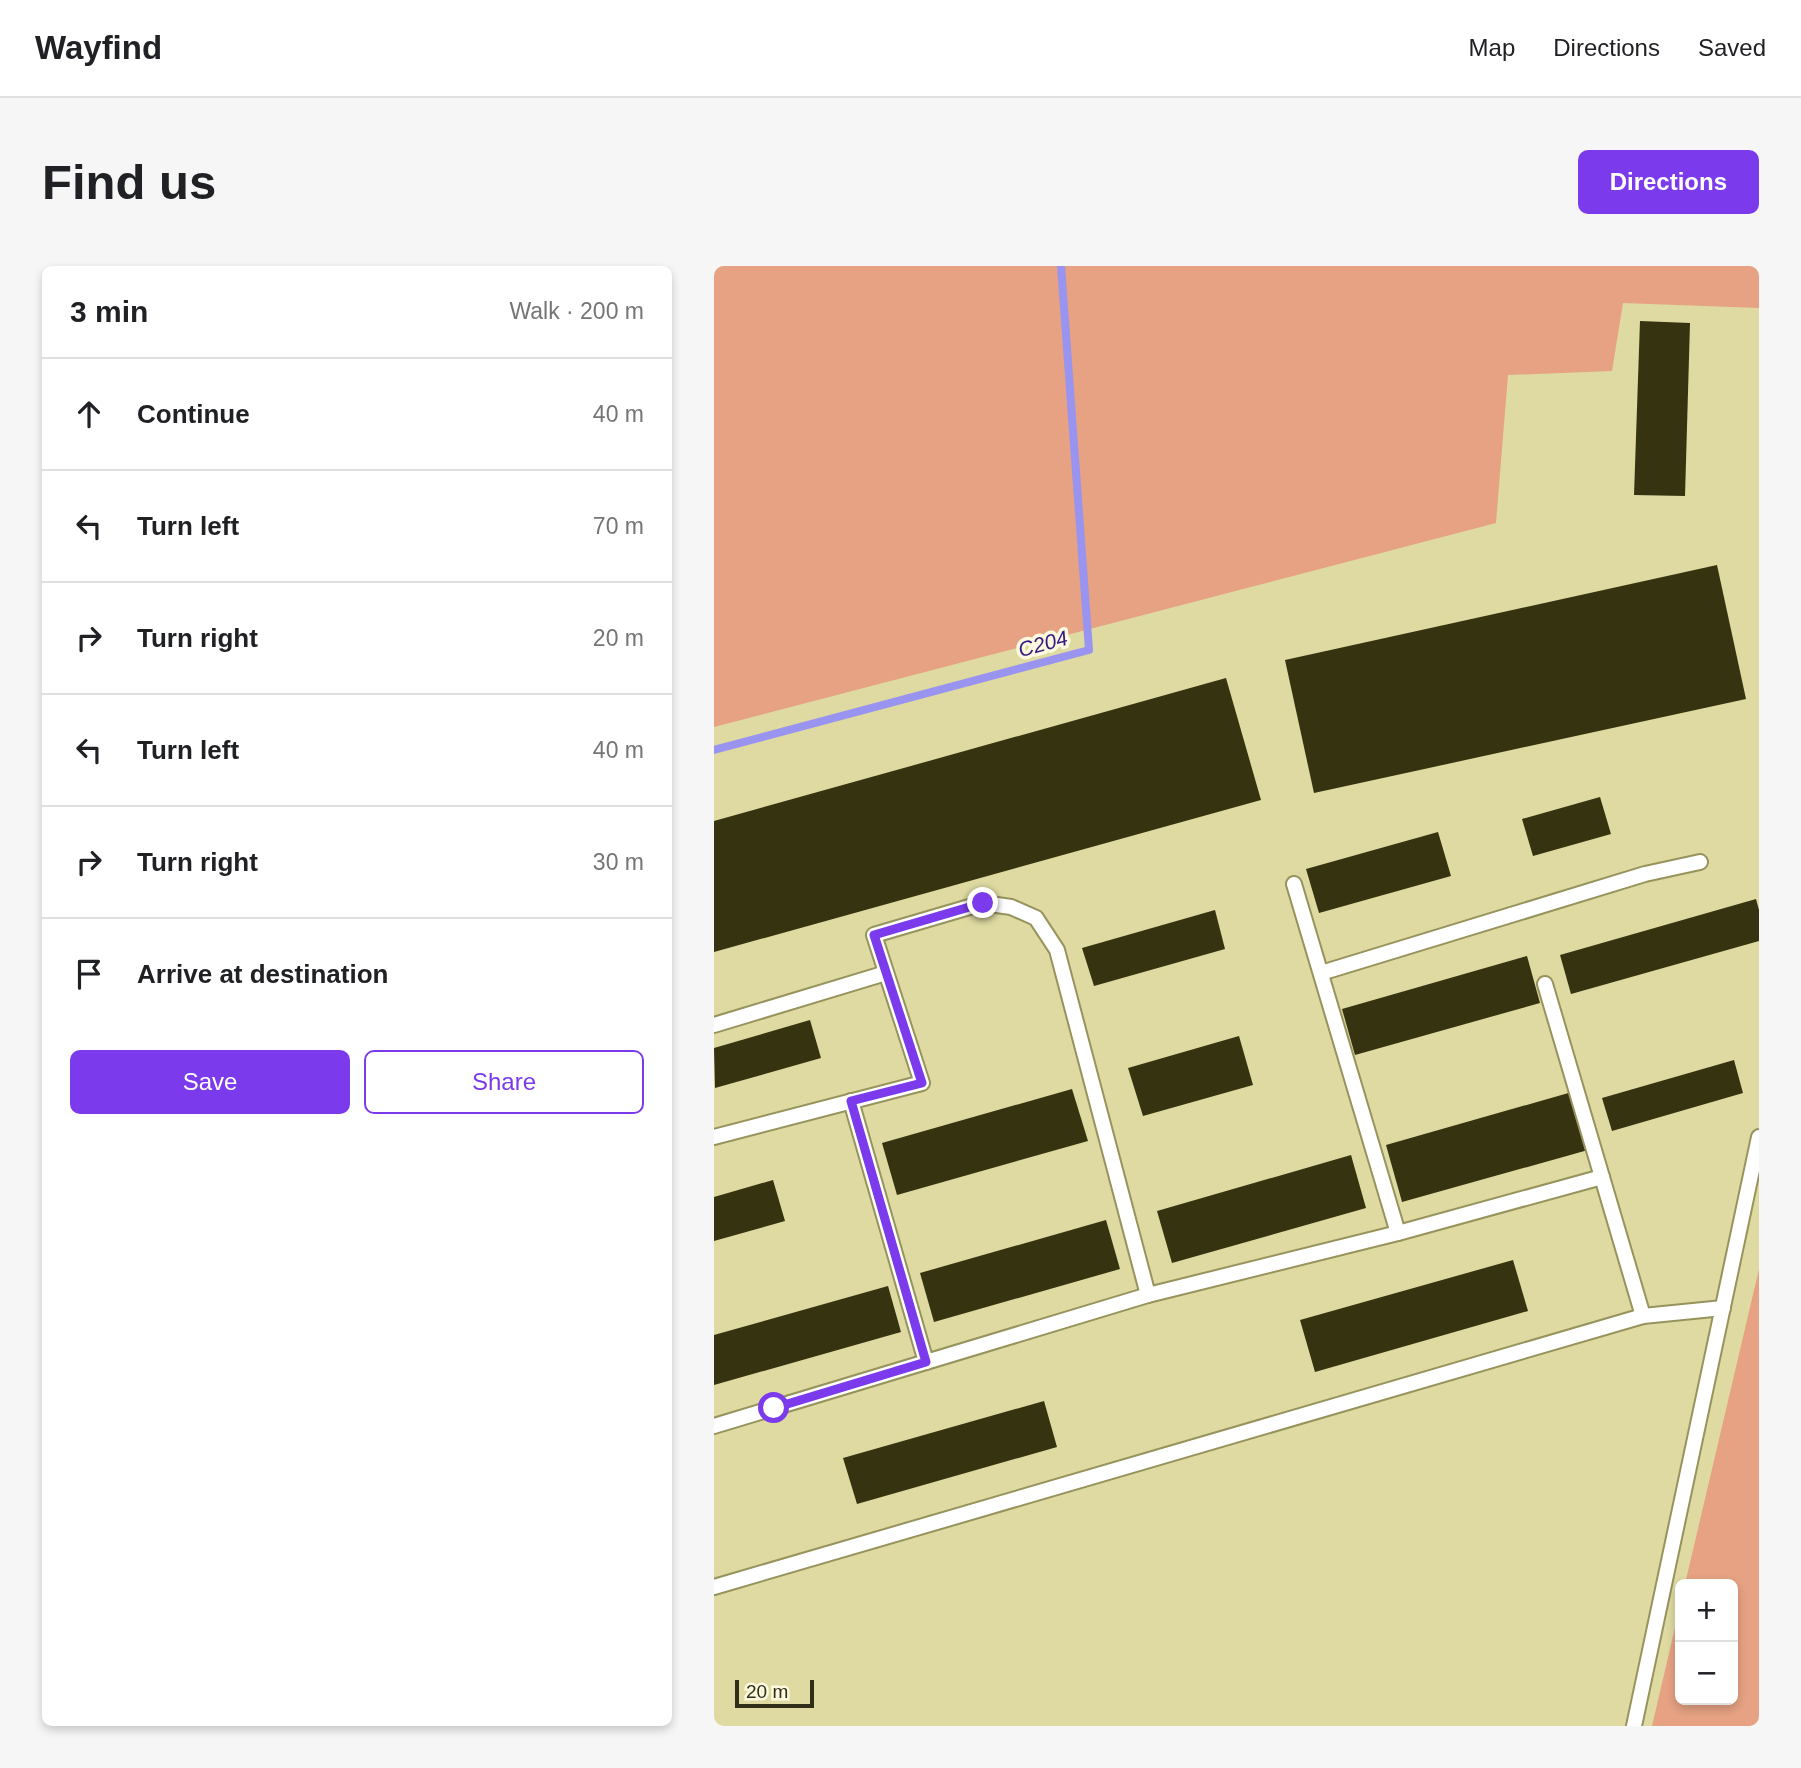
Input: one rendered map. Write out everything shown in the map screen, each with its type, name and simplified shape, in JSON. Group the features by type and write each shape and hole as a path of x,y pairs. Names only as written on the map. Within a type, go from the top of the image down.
{"lane":[{"path":"1321,973 1645,874 1700,862"},
{"path":"1294,884 1398,1233"},
{"path":"714,1137 922,1083 874,935 983,903 1011,907 1036,918 1057,950 1148,1295"},
{"path":"714,1026 886,973"},
{"path":"1545,984 1643,1316"},
{"path":"851,1101 926,1362"},
{"path":"1634,1726 1759,1137"},
{"path":"714,1426 1148,1295 1398,1233 1602,1177"},
{"path":"714,1587 1643,1316 1723,1308"}],"shaded area":[{"path":"714,266 1759,266 1759,308 1623,303 1612,371 1508,375 1496,523 714,727"},
{"path":"1759,1269 1759,1726 1652,1726 1675,1627 1675,1705 1738,1705 1738,1579 1686,1579"}],"building":[{"path":"1640,321 1690,323 1685,496 1634,495"},
{"path":"1717,565 1746,699 1314,793 1285,660"},
{"path":"1226,678 1261,800 714,952 714,821"},
{"path":"1600,797 1611,834 1533,856 1522,819"},
{"path":"1438,832 1451,876 1319,913 1306,869"},
{"path":"1756,899 1759,910 1759,941 1571,994 1560,955"},
{"path":"1215,910 1225,949 1094,986 1082,948"},
{"path":"1527,956 1540,1003 1355,1055 1342,1009"},
{"path":"810,1020 821,1058 715,1088 714,1048"},
{"path":"1239,1036 1253,1085 1143,1116 1128,1068"},
{"path":"1734,1060 1743,1093 1612,1131 1602,1098"},
{"path":"1072,1089 1088,1141 897,1195 882,1143"},
{"path":"1572,1092 1588,1150 1402,1202 1386,1145"},
{"path":"1351,1155 1366,1208 1172,1263 1157,1211"},
{"path":"773,1180 785,1221 714,1241 714,1197"},
{"path":"1106,1220 1120,1269 934,1322 920,1273"},
{"path":"1513,1260 1528,1311 1315,1372 1300,1320"},
{"path":"888,1286 901,1332 714,1385 714,1335"},
{"path":"1044,1401 1057,1447 857,1504 843,1458"}],"waterway":[{"name":"C204","path":"714,750 1089,650 1061,266"}],"route":[{"path":"774,1408 926,1362 851,1101 922,1083 874,935 983,903"}]}
